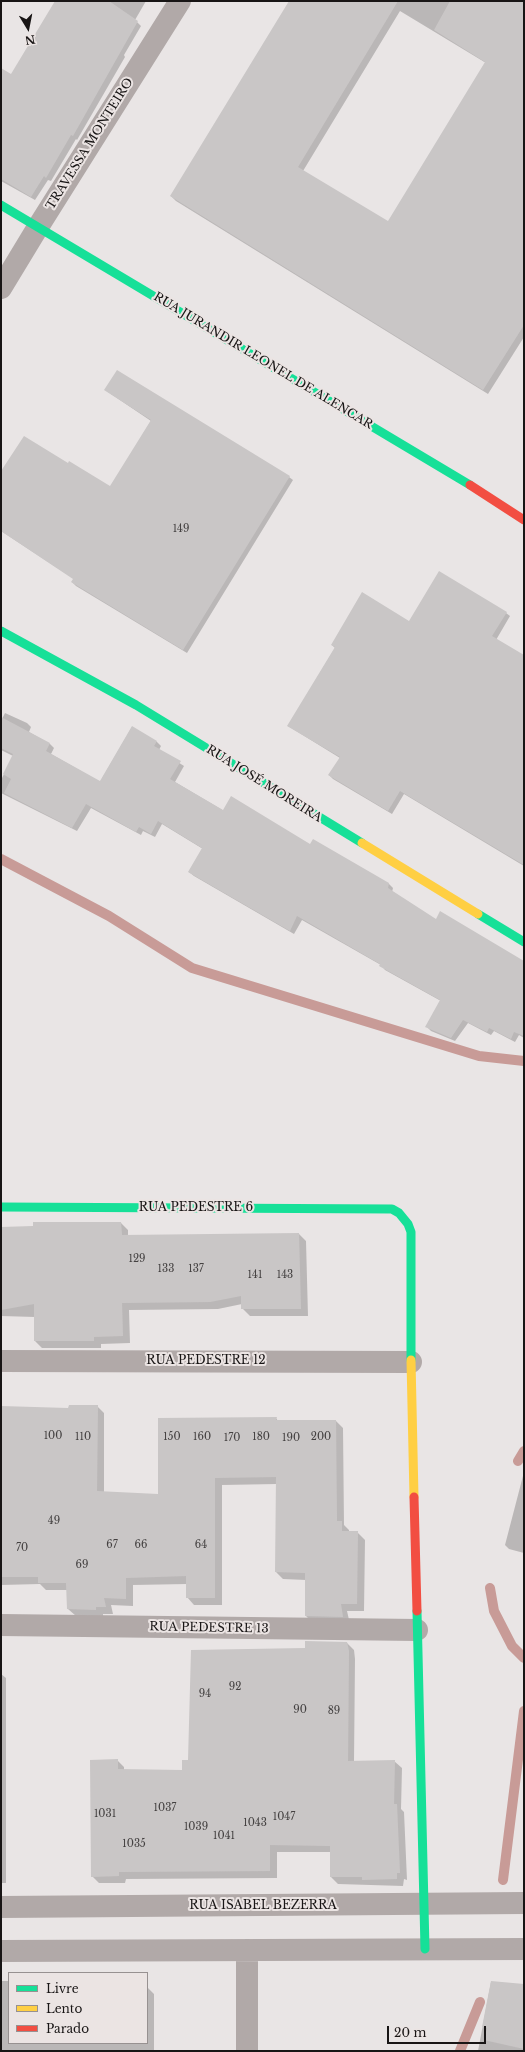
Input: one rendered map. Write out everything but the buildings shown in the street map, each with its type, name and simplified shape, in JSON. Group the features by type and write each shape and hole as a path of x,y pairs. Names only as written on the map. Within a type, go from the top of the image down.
{"street":[{"name":"TRAVESSA MONTEIRO","path":"1,288 180,1"},
{"name":"RUA JURANDIR LEONEL DE ALENCAR","path":"1,206 428,459 524,520"},
{"name":"RUA JOSÉ MOREIRA","path":"1,631 136,705 524,942"},
{"name":"RUA PEDESTRE 6","path":"1,1207 392,1209 399,1213 408,1224 411,1232 411,1362"},
{"name":"RUA PEDESTRE 12","path":"1,1361 411,1362"},
{"path":"411,1362 425,1949"},
{"name":"RUA PEDESTRE 13","path":"1,1625 417,1630"},
{"name":"RUA ISABEL BEZERRA","path":"1,1907 425,1905 524,1903"},
{"path":"1,1951 524,1949"},
{"path":"247,1950 248,2051"}],"waterway":[{"path":"1,859 109,916 192,968 479,1056 524,1061"},
{"path":"518,1461 524,1451"},
{"path":"490,1588 494,1611 512,1646 524,1658"},
{"path":"503,1880 524,1711"},
{"path":"460,2051 480,2002"}],"traffic: fast":[{"path":"1,205 470,485"},
{"path":"1,631 136,705 362,843"},
{"path":"478,914 524,942"},
{"path":"1,1207 392,1209 399,1213 408,1224 411,1232 411,1360"},
{"path":"417,1611 425,1949"}],"traffic: slow":[{"path":"362,843 478,914"},
{"path":"411,1360 414,1497"}],"traffic: jam":[{"path":"470,485 524,520"},
{"path":"414,1497 417,1611"}]}
